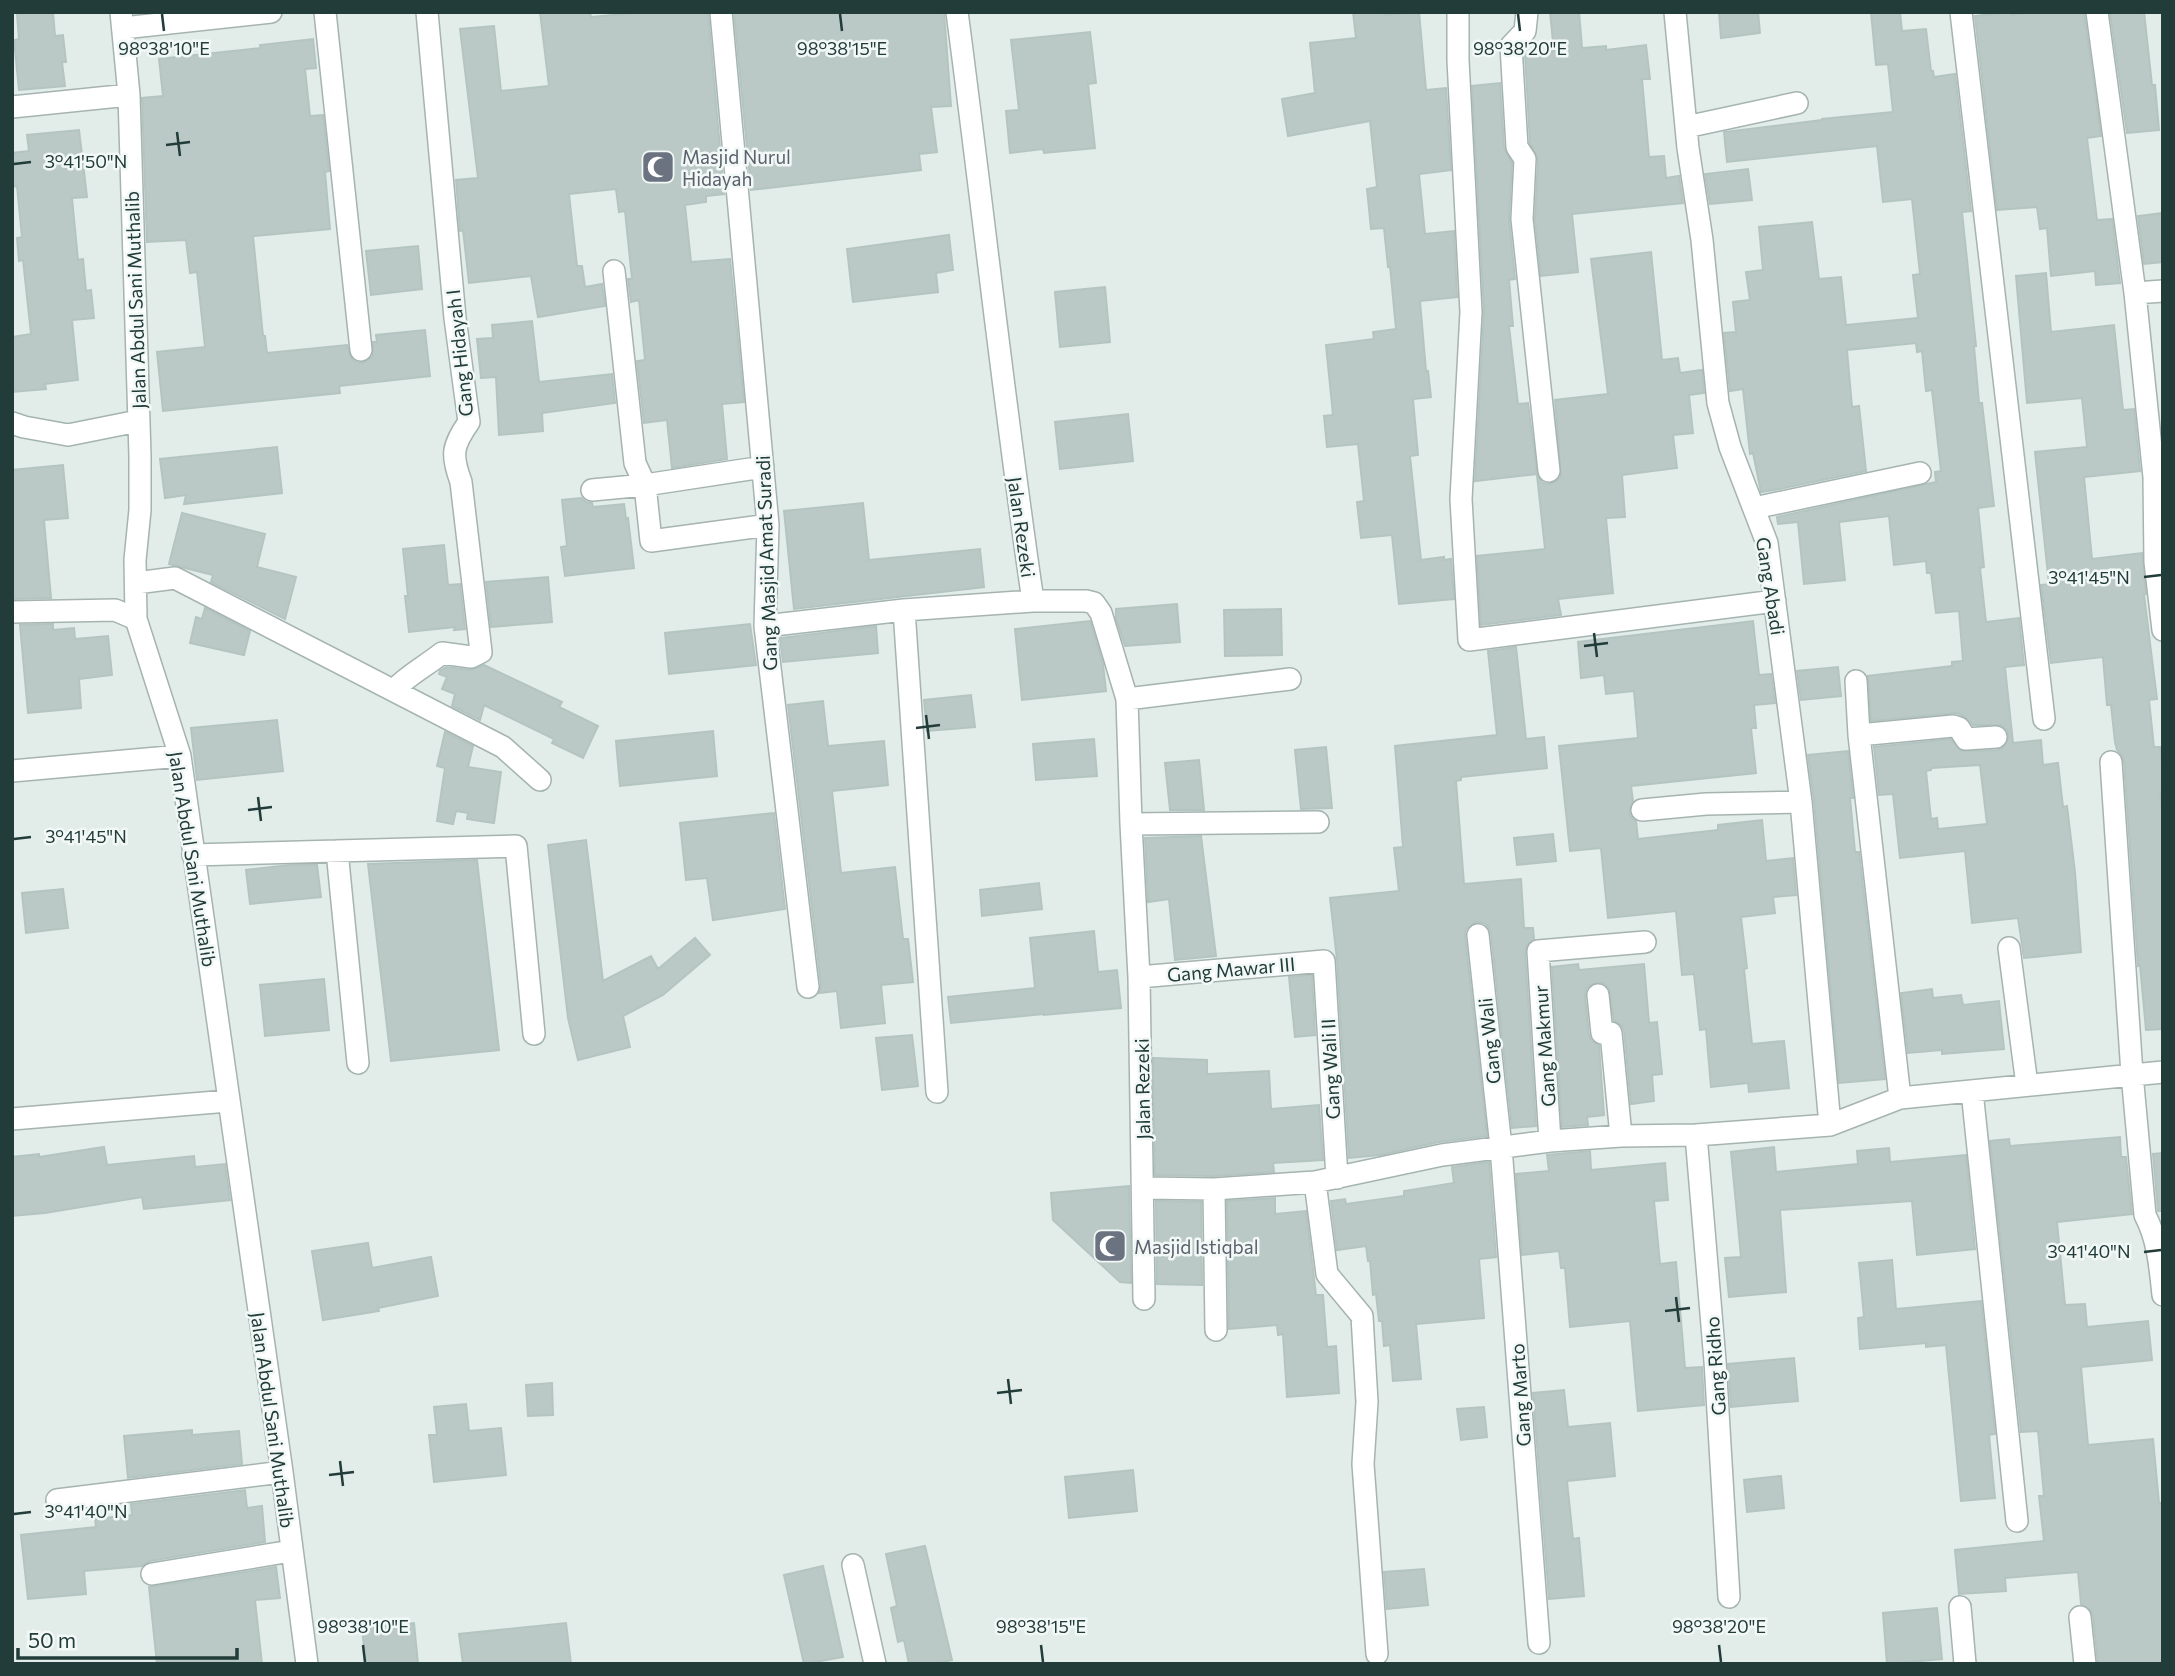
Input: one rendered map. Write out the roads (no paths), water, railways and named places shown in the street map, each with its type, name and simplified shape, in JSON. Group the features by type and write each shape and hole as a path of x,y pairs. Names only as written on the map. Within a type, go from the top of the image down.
{"street":[{"path":"122,20 269,12"},
{"path":"326,12 361,350"},
{"name":"Gang Hidayah I","path":"401,684 442,653 471,657 481,652 461,482 454,462 456,440 469,422 455,318 427,12"},
{"name":"Gang Masjid Amat Suradi","path":"721,12 768,524 765,626 808,988"},
{"name":"Jalan Rezeki","path":"957,12 1032,601 1094,603 1101,613 1128,699 1139,977 1144,1298"},
{"path":"1458,12 1471,312 1461,499 1469,640 1775,601"},
{"path":"1527,12 1525,31 1511,46 1511,61 1517,147 1525,159 1522,219 1549,471"},
{"name":"Gang Abadi","path":"1675,12 1718,403 1730,447 1767,543 1801,802 1829,1125"},
{"path":"1961,12 2044,719"},
{"path":"2097,12 2159,477 2155,562 2163,630"},
{"name":"Jalan Abdul Sani Muthalib","path":"122,20 129,95 140,456 140,510 135,560 136,619 180,756 307,1664"},
{"path":"12,107 129,95"},
{"path":"1686,127 1797,103"},
{"path":"614,271 635,463 645,485 651,541 768,524"},
{"path":"2135,293 2163,291"},
{"path":"12,423 68,435 138,421"},
{"path":"592,490 645,485 763,467"},
{"path":"1754,508 1920,473"},
{"path":"136,583 175,578 401,684 503,747 540,780"},
{"path":"765,626 904,610 1032,601"},
{"path":"904,610 937,1092"},
{"path":"12,612 115,611 136,619"},
{"path":"1128,699 1290,679"},
{"path":"1856,681 1859,734 1900,1098"},
{"path":"1859,734 1953,726 1959,728 1966,739 1996,737"},
{"path":"12,771 180,756"},
{"path":"2110,762 2132,1074 2145,1214 2156,1242 2163,1294"},
{"path":"1642,810 1706,804 1801,802"},
{"path":"1131,824 1318,822"},
{"path":"193,855 516,846 534,1034"},
{"path":"337,851 358,1063"},
{"name":"Gang Wali","path":"1478,935 1501,1147"},
{"name":"Gang Makmur","path":"1550,1141 1538,951 1644,942"},
{"path":"2009,948 2027,1085"},
{"name":"Gang Mawar III","path":"1139,977 1324,961"},
{"name":"Gang Wali II","path":"1324,961 1337,1178"},
{"path":"1598,995 1602,1033 1611,1033 1621,1136"},
{"path":"1144,1188 1213,1189 1315,1182 1442,1156 1550,1141 1696,1135 1829,1125 1900,1098 2163,1072"},
{"path":"1972,1091 2017,1521"},
{"path":"12,1119 228,1101"},
{"name":"Gang Ridho","path":"1696,1135 1715,1361 1729,1597"},
{"name":"Gang Marto","path":"1501,1147 1539,1643"},
{"path":"1315,1182 1328,1274 1362,1315 1367,1402 1363,1464 1377,1654"},
{"path":"1213,1189 1216,1330"},
{"path":"57,1500 282,1472"},
{"path":"152,1574 291,1552"},
{"path":"853,1564 875,1664"},
{"path":"1960,1608 1965,1664"},
{"path":"2080,1618 2085,1664"}],"place":[{"name":"Masjid Nurul Hidayah","path":"658,167"},
{"name":"Masjid Istiqbal","path":"1110,1246"}]}
